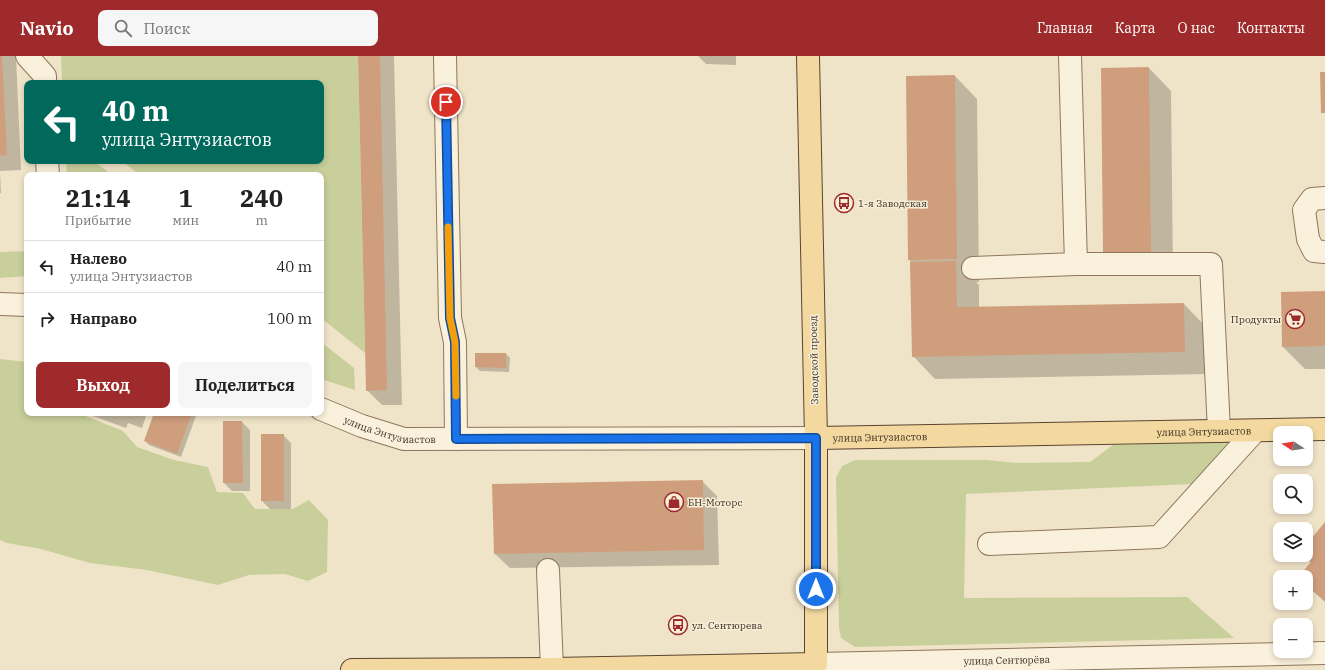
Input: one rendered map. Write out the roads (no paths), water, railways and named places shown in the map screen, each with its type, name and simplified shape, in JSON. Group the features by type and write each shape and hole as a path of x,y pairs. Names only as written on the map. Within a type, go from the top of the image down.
{"main road":[{"name":"Заводской проезд","path":"808,56 816,438 816,664"},
{"name":"улица Энтузиастов","path":"816,438 1325,429"},
{"name":"улица Сентюрёва","path":"352,670 724,668 816,664"}],"street":[{"path":"27,56 45,76 45,80"},
{"path":"445,56 450,318 455,342 456,439"},
{"path":"1070,56 1076,264"},
{"path":"1325,198 1312,199 1304,210 1308,239 1314,251 1325,252"},
{"path":"973,268 1076,264 1211,264 1219,431"},
{"path":"0,304 24,305"},
{"name":"улица Энтузиастов","path":"324,410 362,426 404,439 816,438"},
{"path":"989,544 1159,537 1254,431"},
{"path":"548,570 555,669"},
{"name":"улица Сентюрёва","path":"816,664 910,666 1288,662 1325,653"}],"place":[{"name":"1-я Заводская","path":"844,203"},
{"name":"Продукты","path":"1295,319"},
{"name":"БН-Моторс","path":"674,502"},
{"name":"ул. Сентюрева","path":"678,625"}]}
